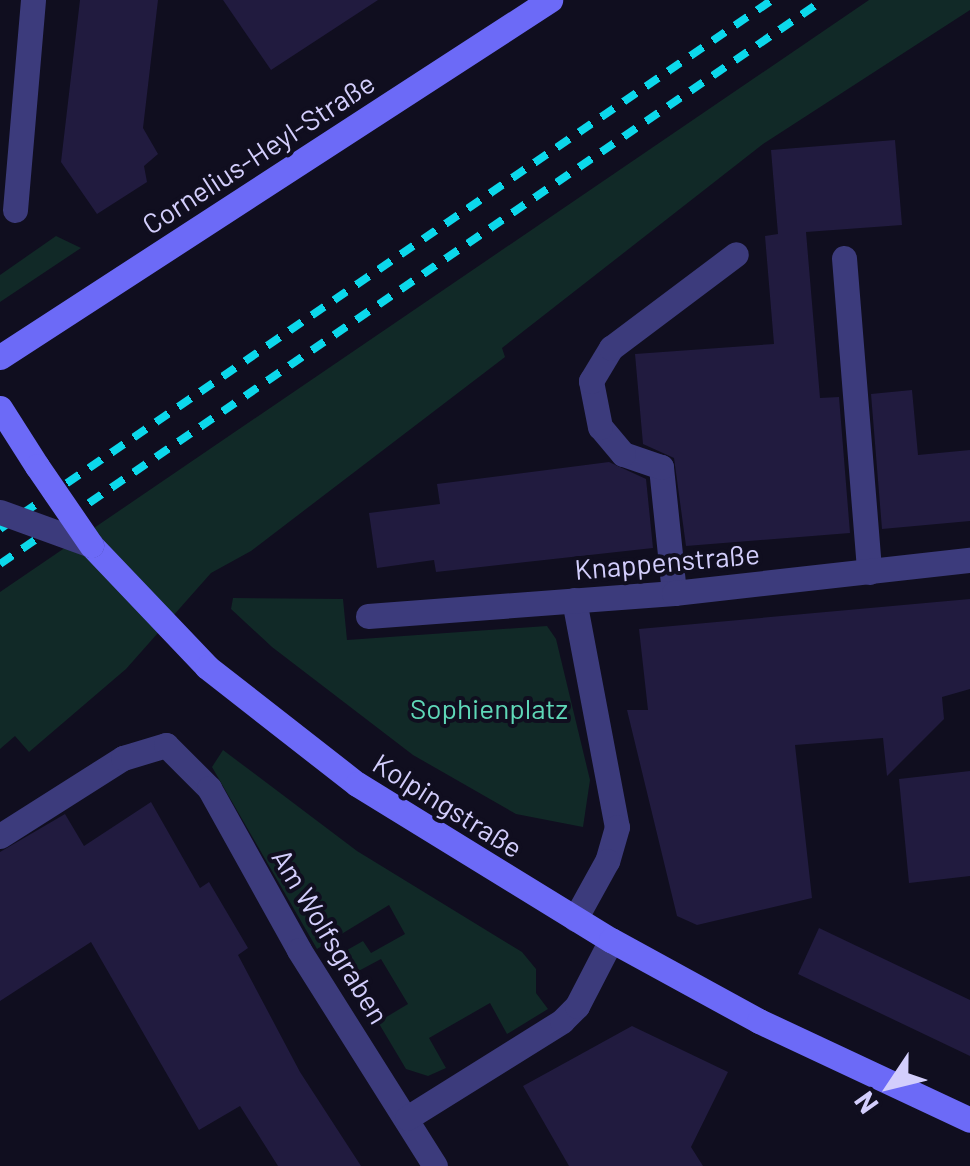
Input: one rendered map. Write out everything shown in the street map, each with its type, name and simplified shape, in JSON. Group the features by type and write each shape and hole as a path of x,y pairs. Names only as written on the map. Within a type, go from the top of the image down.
{"main road":[{"name":"Cornelius-Heyl-Straße","path":"0,357 550,0"},
{"name":"Kolpingstraße","path":"0,408 91,545 195,656 307,748 610,940 759,1021 970,1120"}],"street":[{"path":"15,210 33,0"},
{"path":"674,593 661,467 623,454 600,427 591,381 611,348 736,254"},
{"path":"844,258 869,572"},
{"path":"0,512 91,545"},
{"name":"Knappenstraße","path":"368,616 674,593 970,560"},
{"path":"574,600 617,827 608,861 575,919"},
{"name":"Am Wolfsgraben","path":"0,836 123,758 166,745 210,788 299,950 435,1166"},
{"path":"406,1118 562,1021 577,1006 610,940"}],"green space":[{"path":"869,0 970,0 970,10 763,144 502,348 505,357 251,551 211,573 126,669 29,752 15,736 0,749 0,592"},
{"path":"56,236 81,248 0,302 0,275"},
{"name":"Sophienplatz","path":"233,598 343,599 347,640 547,626 556,639 590,780 583,827 516,814 413,755 272,647 231,609"},
{"path":"223,750 357,851 522,952 536,969 536,993 548,1009 507,1034 490,1003 429,1038 446,1068 428,1076 406,1069 378,1022 408,1004 381,959 351,975 333,958 363,941 371,953 405,934 389,905 317,949 212,767"}],"building":[{"path":"80,0 158,0 143,128 158,154 144,166 147,182 97,214 61,162"},
{"path":"223,0 378,0 271,70"},
{"path":"895,140 902,225 806,232 820,398 839,397 850,533 686,546 674,458 643,444 635,354 774,344 765,236 778,234 771,150"},
{"path":"912,390 918,455 970,450 970,521 882,529 871,394"},
{"path":"609,462 646,479 653,548 436,572 434,560 377,568 369,513 440,504 437,484"},
{"path":"970,599 970,689 942,697 944,719 887,776 883,738 795,745 812,898 697,925 677,916 627,710 648,710 639,629"},
{"path":"970,771 970,876 909,883 899,779"},
{"path":"151,802 200,888 209,882 248,948 238,955 300,1072 361,1166 278,1166 240,1106 199,1130 91,942 0,1001 0,852 65,814 84,846"},
{"path":"819,928 970,1000 970,1056 798,974"},
{"path":"632,1026 728,1072 691,1147 703,1166 569,1166 523,1086"}],"railway":[{"path":"0,529 772,0"},
{"path":"0,564 823,0"}]}
